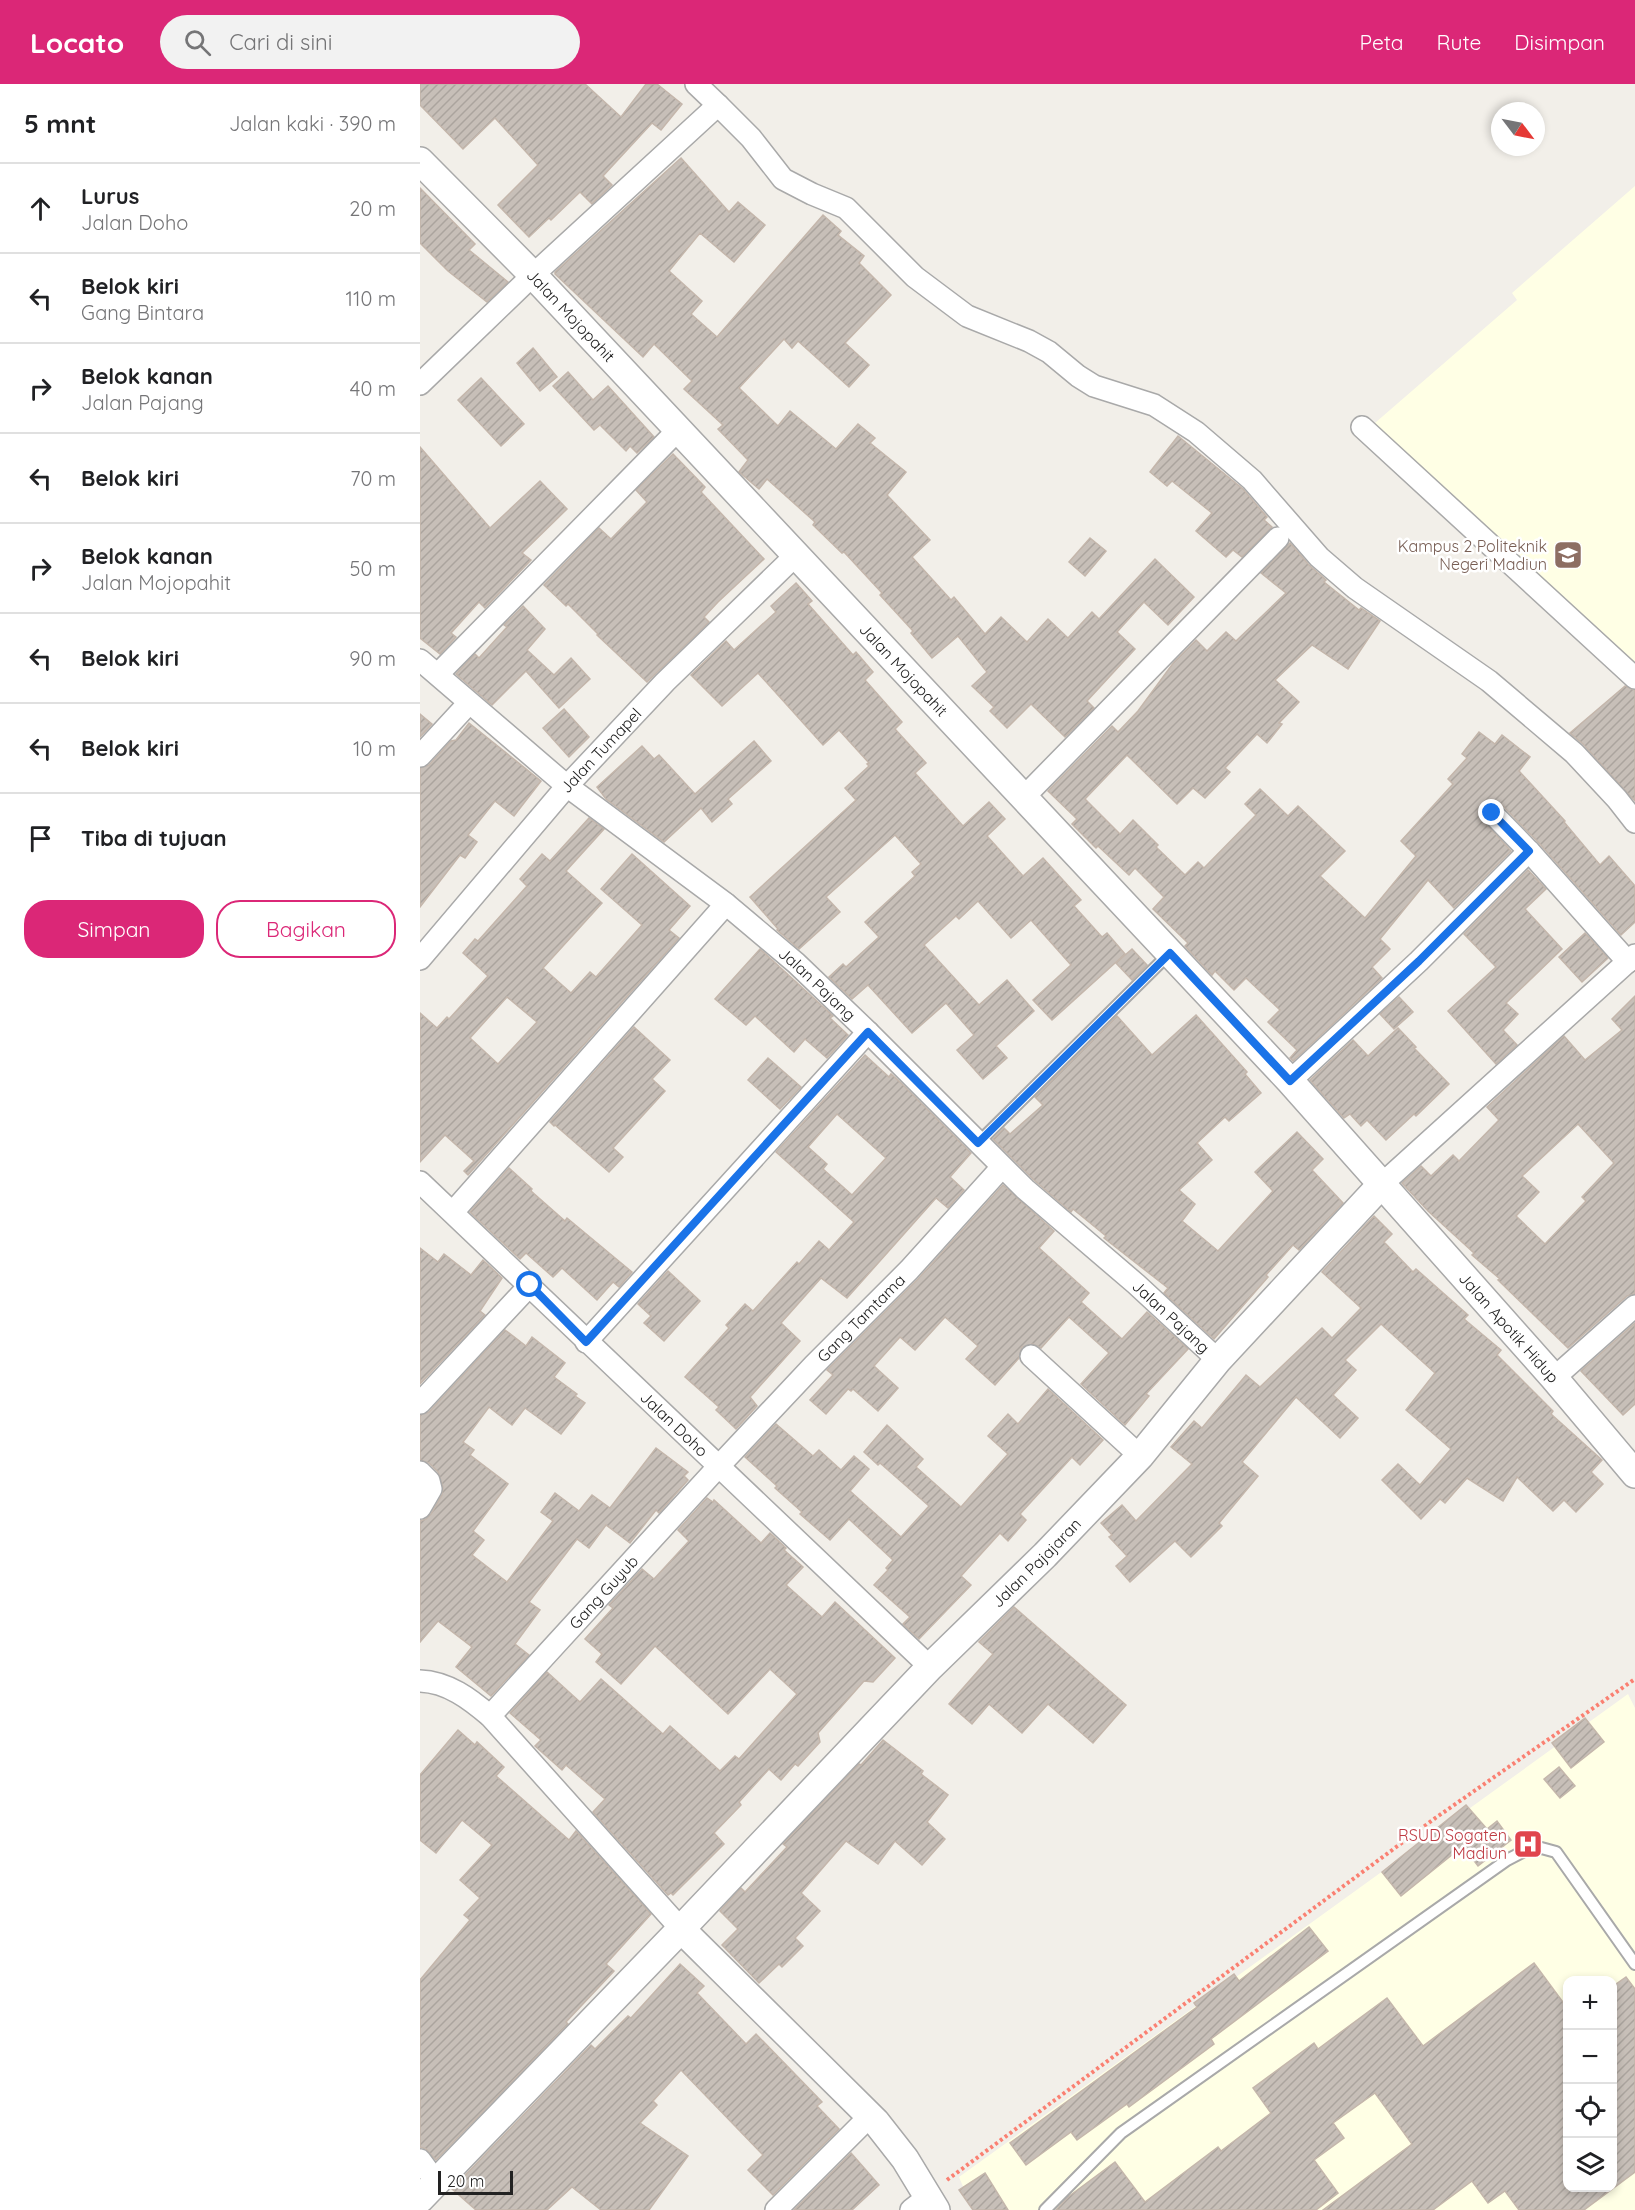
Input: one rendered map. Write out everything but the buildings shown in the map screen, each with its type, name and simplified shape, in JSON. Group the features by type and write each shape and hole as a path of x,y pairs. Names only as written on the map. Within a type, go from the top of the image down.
{"street":[{"path":"696,84 751,138 783,179 846,208 915,277 967,316 1029,341 1049,352 1094,386 1154,405 1196,432 1252,480 1319,557 1355,588 1490,681 1574,753 1635,822"},
{"path":"420,384 533,275 718,105"},
{"name":"Jalan Mojopahit","path":"420,161 533,275 1024,797 1290,1081 1381,1185"},
{"path":"1362,427 1635,678"},
{"path":"438,674 678,430"},
{"path":"1024,797 1278,538"},
{"name":"Jalan Tumapel","path":"420,959 567,786 665,682 796,555"},
{"name":"Jalan Pajang","path":"420,660 567,786 726,904 796,963 1025,1189 1136,1284 1218,1360"},
{"path":"420,756 469,704"},
{"path":"1381,1185 1631,959 1492,813"},
{"path":"1290,1081 1419,961 1529,851"},
{"path":"453,1212 726,904"},
{"path":"586,1342 868,1032"},
{"name":"Gang Tamtama","path":"718,1467 814,1365 909,1270 1002,1167"},
{"name":"Jalan Doho","path":"420,1182 930,1667"},
{"name":"Jalan Pajajaran","path":"429,2191 930,1667 1045,1555 1140,1456 1218,1360 1381,1185"},
{"name":"Jalan Apotik Hidup","path":"1381,1185 1554,1378 1635,1474"},
{"path":"420,1403 530,1285"},
{"path":"1554,1378 1635,1306"},
{"path":"1031,1356 1140,1456"},
{"name":"Gang Guyub","path":"490,1716 718,1467"},
{"path":"420,1472 429,1481 431,1489 420,1508"},
{"path":"420,1681 451,1688 471,1700 490,1716 681,1929 870,2116 905,2159 926,2202"},
{"path":"776,2210 870,2116"},
{"path":"420,2160 429,2191"}],"lane":[{"path":"978,1143 1170,953"},
{"path":"1045,2210 1121,2133 1507,1860 1534,1846 1556,1852 1635,1964"}],"path":[{"path":"926,2202 1434,1819 1635,1679"}],"shaded area":[{"name":"Kampus 2 Politeknik Negeri Madiun","path":"1635,186 1635,681 1368,429 1517,300 1512,293"},
{"name":"RSUD Sogaten Madiun","path":"1628,1694 1635,1708 1635,2210 973,2210 959,2177"}],"place":[{"name":"Kampus 2 Politeknik Negeri Madiun","path":"1568,555"},
{"name":"RSUD Sogaten Madiun","path":"1528,1844"}],"route":[{"path":"530,1285 586,1342 868,1032 978,1143 1170,953 1290,1081 1419,961 1529,851 1492,813"}]}
